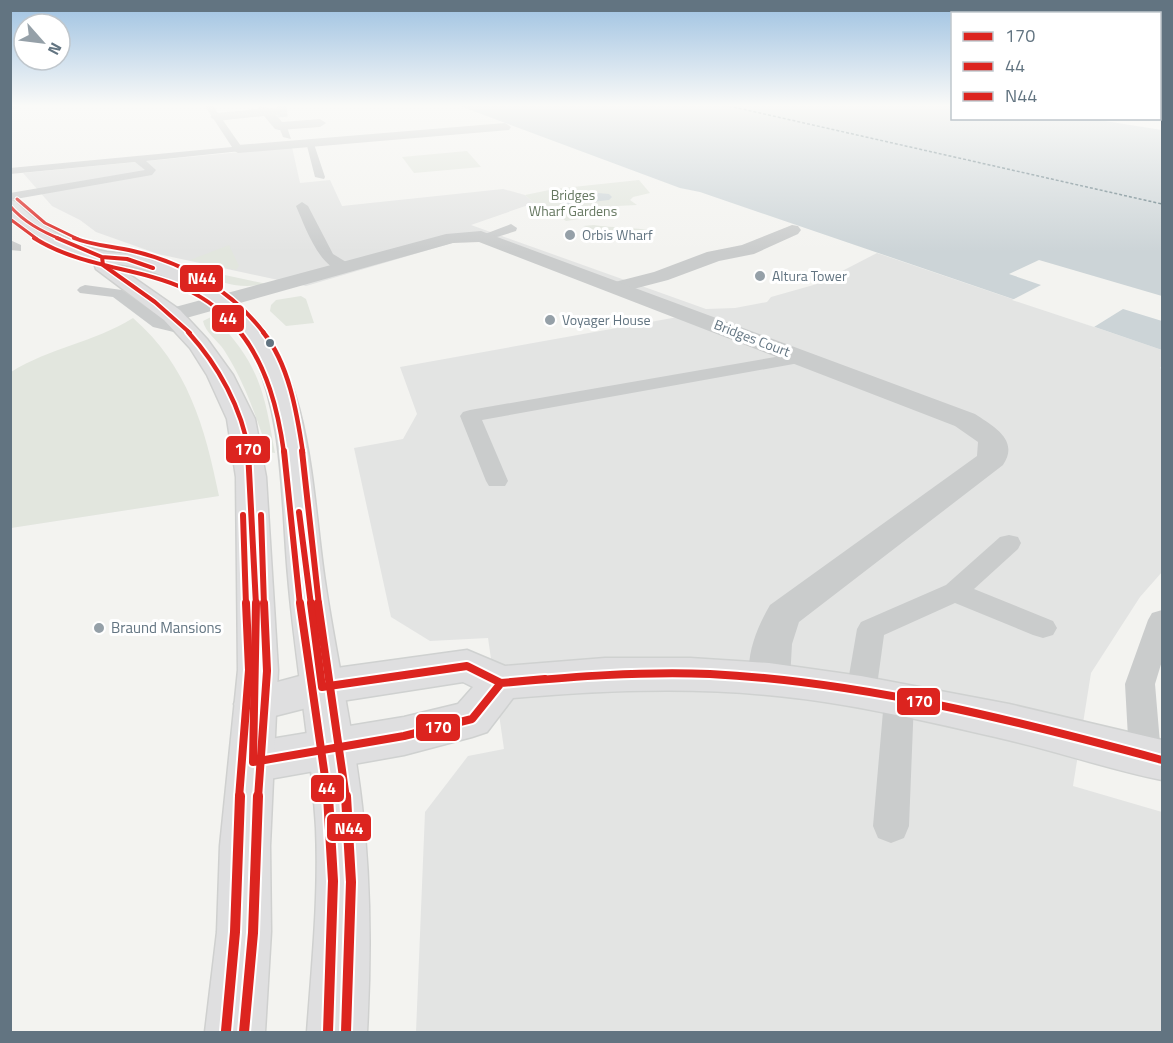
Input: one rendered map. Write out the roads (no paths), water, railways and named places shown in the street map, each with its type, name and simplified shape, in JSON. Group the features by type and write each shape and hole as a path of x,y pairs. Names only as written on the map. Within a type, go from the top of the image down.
{"main road":[{"path":"13,212 41,231 102,257 127,259 191,283 242,319 268,356 296,466 300,525 339,827 337,1032"},
{"path":"102,257 103,265 179,322 220,375 240,419 251,477 257,616 255,704 253,762 245,846 244,932 235,1032"},
{"path":"255,704 322,687 466,666 501,683 605,674 690,674 769,679 880,696 1009,722 1154,757"},
{"path":"253,762 404,736 472,719 501,683"}],"street":[{"path":"618,287 661,276 714,256 747,250 792,230"},
{"name":"Bridges Court","path":"179,322 221,302 452,238 484,237 965,420 993,440 992,459 783,615 772,645 769,679"}],"lane":[{"path":"10,171 181,155"},
{"path":"313,155 321,177"},
{"path":"10,197 148,173 151,170 138,159"},
{"path":"302,206 327,257 346,268"},
{"path":"484,237 511,228"},
{"path":"85,290 117,293 159,324 179,322"},
{"path":"497,481 470,416 804,357"},
{"path":"891,826 880,696 871,629 955,592 1009,543"},
{"path":"955,592 1043,628"},
{"path":"1154,757 1140,684 1159,640"}],"place":[{"name":"Orbis Wharf","path":"570,235"},
{"name":"Altura Tower","path":"760,276"},
{"name":"Voyager House","path":"550,320"},
{"name":"Braund Mansions","path":"99,628"}],"park label":[{"name":"Bridges Wharf Gardens","path":"573,204"}]}
